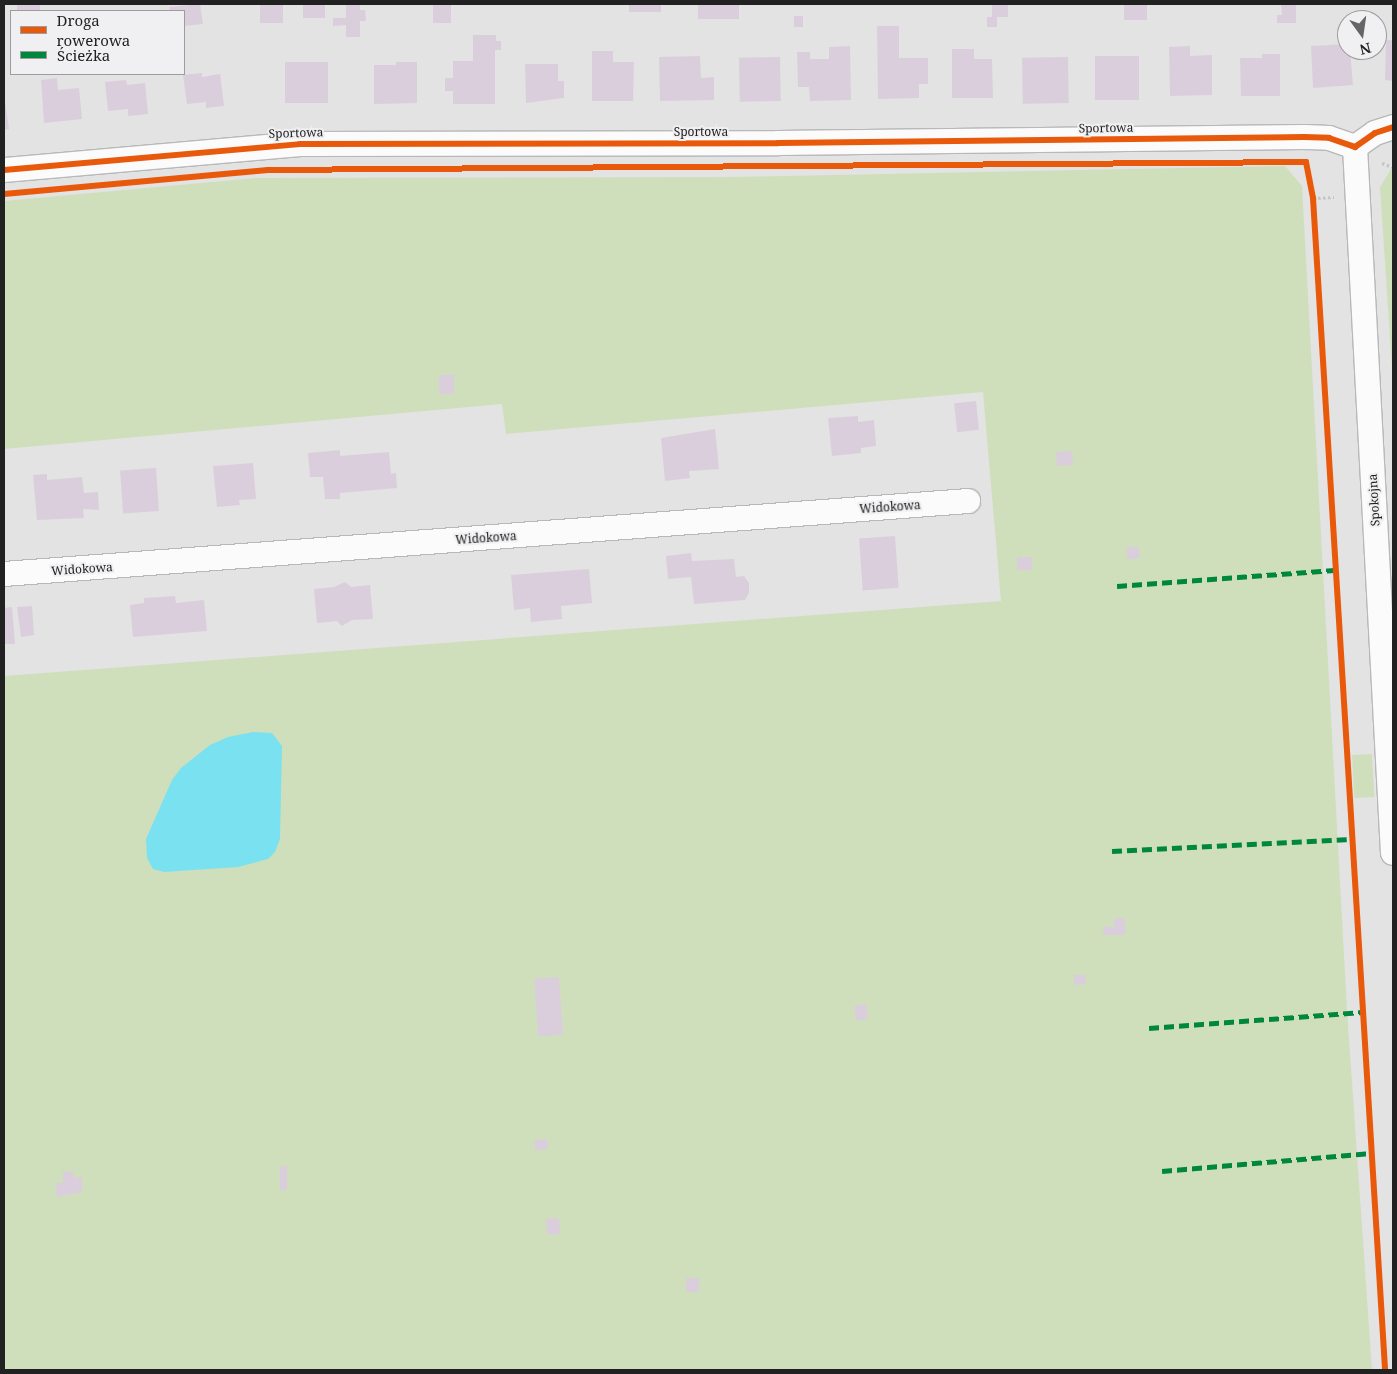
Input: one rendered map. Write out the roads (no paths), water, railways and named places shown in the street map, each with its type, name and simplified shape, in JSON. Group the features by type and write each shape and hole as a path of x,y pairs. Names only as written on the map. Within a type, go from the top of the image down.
{"street":[{"path":"1355,147 1375,133 1393,127"},
{"name":"Sportowa","path":"4,170 300,144 778,143 1304,137 1329,138 1355,147"},
{"name":"Spokojna","path":"1355,147 1393,853"},
{"name":"Widokowa","path":"4,574 968,501"}],"water":[{"path":"253,732 272,733 282,746 280,839 275,852 268,859 238,867 164,872 153,869 147,858 146,839 172,780 181,768 210,745 228,737"}]}
